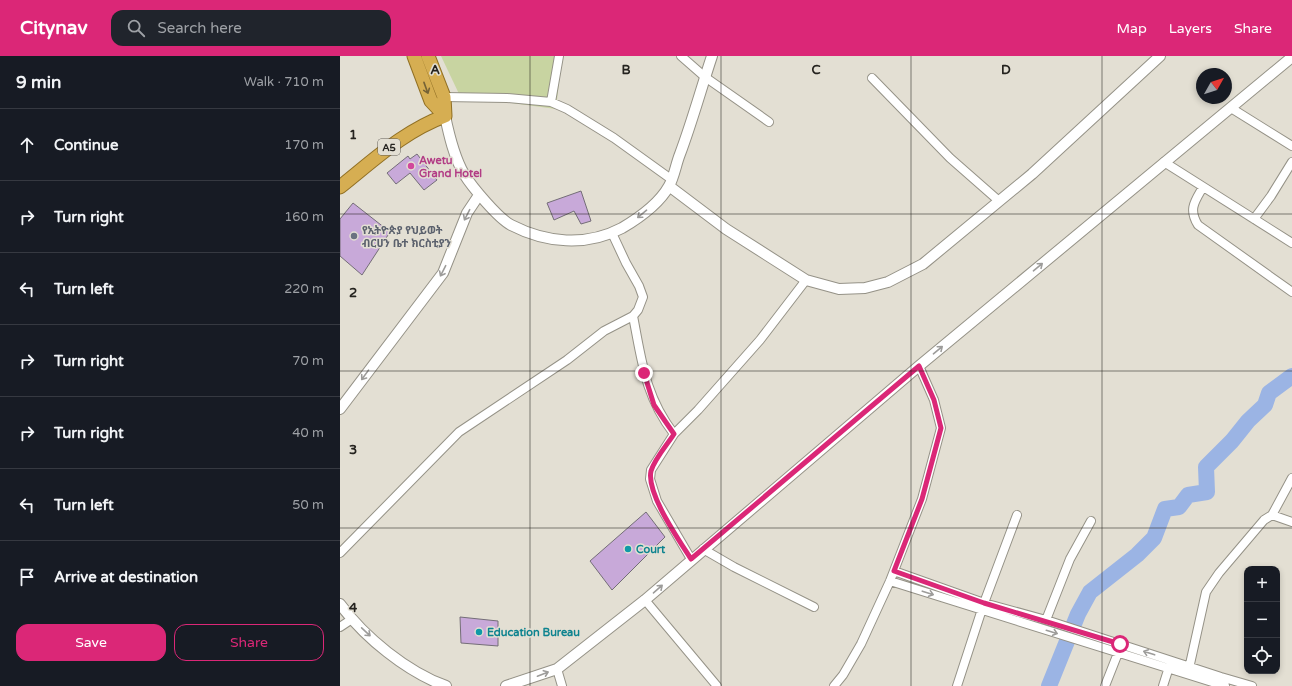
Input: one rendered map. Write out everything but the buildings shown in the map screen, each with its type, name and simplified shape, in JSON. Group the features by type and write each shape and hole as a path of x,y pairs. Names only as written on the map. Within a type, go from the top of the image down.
{"highway":[{"path":"414,56 431,101 445,116"},
{"path":"428,56 444,97 445,116"},
{"name":"A5","path":"340,188 409,132 426,123 445,116"}],"street":[{"path":"551,102 559,56"},
{"path":"681,56 705,77 769,122"},
{"path":"445,116 450,138 463,173 479,195 510,224 553,239 572,242 612,233 634,221 654,204 670,183 712,56"},
{"path":"444,97 507,98 551,102 567,109 614,138 726,229 806,280 838,288 866,288 888,282 923,264 999,201 1109,104 1160,56"},
{"path":"506,686 557,668 645,600 691,559 919,366 1292,57"},
{"path":"872,78 950,158 999,201"},
{"path":"1231,108 1292,146"},
{"path":"1164,162 1292,243"},
{"path":"1254,219 1271,196 1292,162"},
{"path":"1203,187 1192,209 1193,217 1198,225 1292,292"},
{"path":"340,409 443,273 467,213 479,195"},
{"path":"340,553 459,432 566,360 604,331 633,316 638,310 643,297 612,233"},
{"path":"691,559 657,501 650,479 652,470 656,461 674,434 698,410 760,340 806,280"},
{"path":"633,316 648,388 662,419 674,434"},
{"path":"834,686 843,675 862,644 890,581 922,499 941,428 934,400 919,366"},
{"path":"1189,670 1206,592 1219,573 1264,520 1272,515 1292,478"},
{"path":"957,686 983,607 1017,515"},
{"path":"1272,515 1292,522"},
{"path":"1046,620 1070,559 1091,521"},
{"path":"703,549 734,567 814,607"},
{"path":"894,571 983,607 1046,620 1119,648"},
{"path":"890,581 1119,648 1189,670 1221,683 1252,686"},
{"path":"645,600 717,686"},
{"path":"340,604 352,619 408,668 446,686"},
{"path":"340,627 352,619"},
{"path":"1105,686 1119,648"},
{"path":"1163,686 1170,664"},
{"path":"557,668 562,686"}],"green space":[{"path":"441,56 562,56 556,109 460,96"}],"waterway":[{"path":"1049,686 1078,614 1090,592 1137,555 1154,538 1165,509 1179,507 1188,495 1207,492 1206,467 1232,441 1248,421 1265,405 1269,393 1292,376"}],"place":[{"name":"Awetu Grand Hotel","path":"411,166"},
{"name":"የኢትዮጵያ የህይወት ብርሀን ቤተ ክርስቲያን","path":"354,236"},
{"name":"Court","path":"628,549"},
{"name":"Education Bureau","path":"479,632"}],"route":[{"path":"644,373 654,405 662,419 674,434 656,461 650,479 657,501 691,559 919,366 934,400 941,428 922,499 894,571 984,603 1046,620 1120,644"}]}
